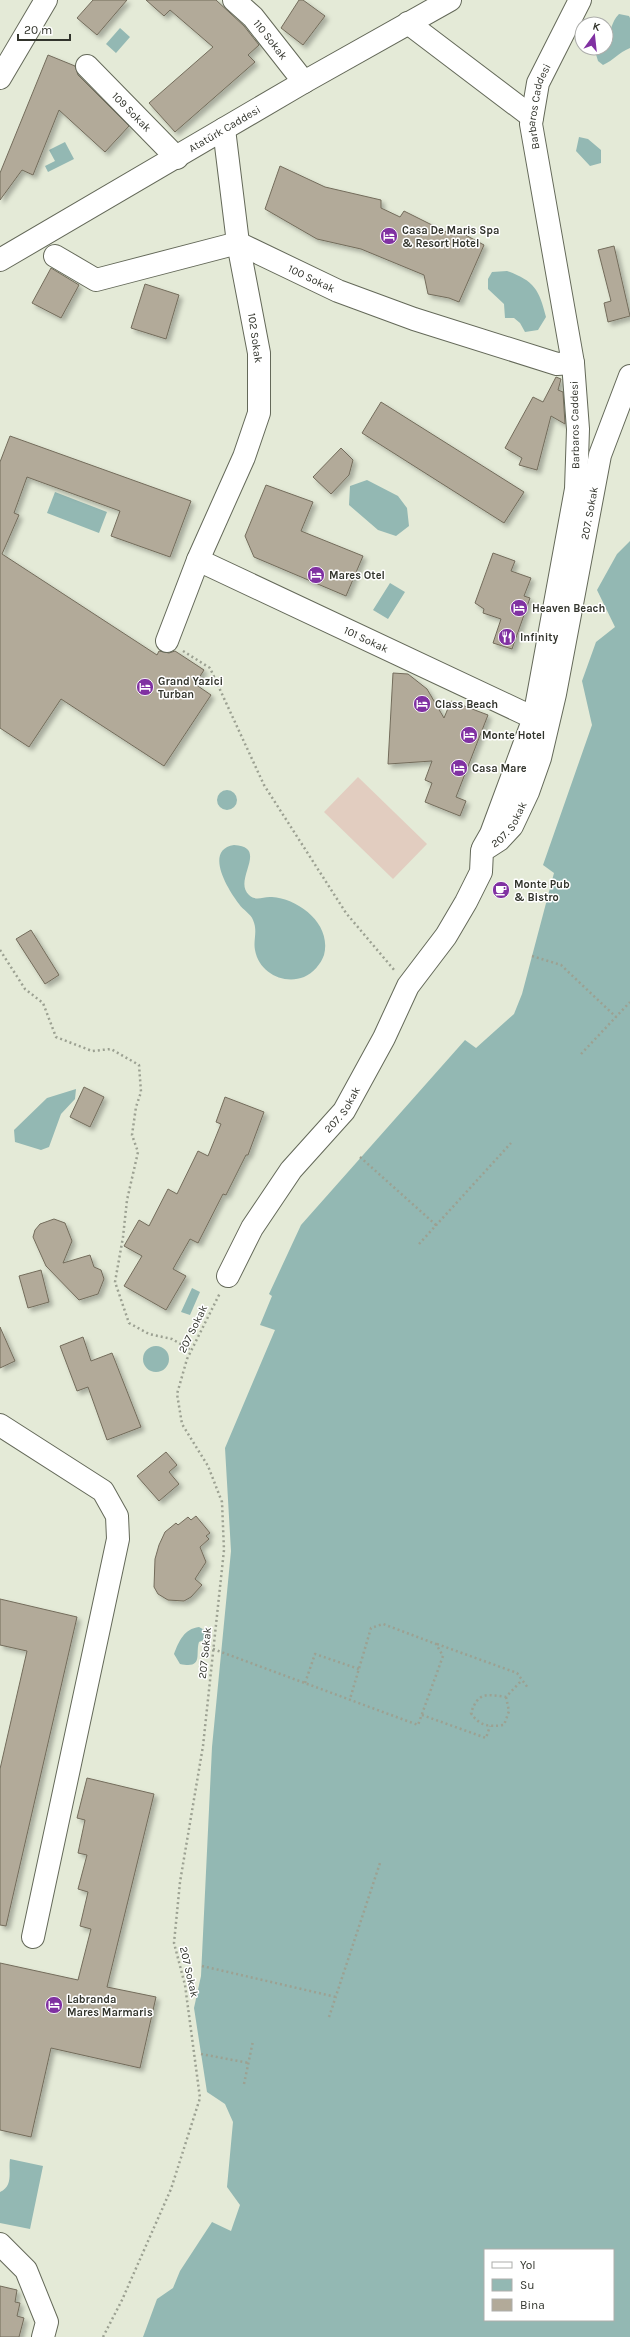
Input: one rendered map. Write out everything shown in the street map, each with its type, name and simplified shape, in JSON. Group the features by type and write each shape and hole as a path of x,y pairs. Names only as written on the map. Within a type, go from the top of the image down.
{"street":[{"path":"0,78 46,0"},
{"name":"110 Sokak","path":"234,0 253,17 304,82"},
{"name":"Atatürk Caddesi","path":"2,255 177,158 304,82 450,0"},
{"name":"Barbaros Caddesi","path":"482,851 491,834 534,718 576,489 578,428 573,363 532,117 538,83 580,0"},
{"path":"408,23 532,117"},
{"name":"109 Sokak","path":"87,66 177,158"},
{"name":"102 Sokak","path":"167,642 198,560 244,457 259,413 259,353 238,243 224,129"},
{"path":"56,256 96,280 238,243"},
{"name":"100 Sokak","path":"238,243 338,291 414,319 557,364 573,363"},
{"name":"207. Sokak","path":"228,1276 252,1228 291,1170 344,1111 384,1038 408,986 446,936 466,902 481,872 482,851 499,840 512,826 528,792 540,758 555,694 600,454 630,376"},
{"name":"101 Sokak","path":"198,560 534,718"},
{"path":"0,1425 103,1491 117,1516 118,1539 33,1937"},
{"path":"0,2244 26,2270 46,2322 43,2337"}],"path":[{"path":"167,642 210,668 264,785 346,913 408,986"},
{"path":"0,950 25,989 43,1004 56,1037 92,1051 111,1049 139,1064 141,1092 136,1108 132,1134 138,1152 127,1200 124,1237 115,1282 128,1323 149,1334 172,1339 191,1350"},
{"path":"532,956 561,965 616,1016"},
{"path":"581,1054 630,1002"},
{"path":"419,1244 511,1143"},
{"path":"360,1157 436,1225"},
{"name":"207 Sokak","path":"103,2337 122,2300 171,2189 200,2098 185,1985 174,1943 180,1882 203,1746 224,1550 222,1502 208,1466 182,1424 177,1394 191,1350 228,1276"},
{"path":"350,1699 371,1628 383,1624 517,1673 528,1688"},
{"path":"213,1650 418,1725 443,1656 436,1644"},
{"path":"305,1683 315,1654 359,1669"},
{"path":"506,1697 509,1712 507,1721 504,1725 490,1726 476,1721 471,1712 475,1701 483,1696 506,1697 522,1680"},
{"path":"422,1715 486,1738 490,1726"},
{"path":"329,2017 380,1863"},
{"path":"202,1966 336,1997"},
{"path":"244,2084 254,2041"},
{"path":"201,2054 249,2063"}],"shaded area":[{"path":"358,777 427,844 393,879 324,812"}],"water":[{"path":"619,14 629,16 630,48 603,65 598,61 596,56 614,56 614,20"},
{"path":"120,28 130,37 116,53 106,44"},
{"path":"579,137 588,139 601,150 601,163 590,166 576,151"},
{"path":"65,142 74,159 48,172 45,166 55,161 49,150"},
{"path":"507,271 524,278 538,293 546,317 538,330 525,332 520,323 514,318 505,318 504,304 488,289 488,279 492,272"},
{"path":"367,480 398,496 407,508 409,526 396,536 378,530 349,505 350,486"},
{"path":"55,492 107,512 99,533 47,513"},
{"path":"630,541 630,2337 143,2337 157,2299 173,2288 180,2271 212,2222 231,2231 240,2205 227,2187 233,2122 225,2104 207,2092 194,2008 201,1976 212,1747 231,1551 225,1448 275,1330 260,1325 272,1296 269,1294 301,1225 465,1040 476,1048 514,1014 522,994 554,873 543,865 592,725 582,681 596,642 615,627 597,590 617,554"},
{"path":"390,583 405,592 388,619 373,610"},
{"path":"227,790 234,793 237,800 234,807 227,810 220,807 217,800 220,793"},
{"path":"234,845 244,847 249,852 250,858 245,881 245,889 249,895 255,898 272,897 293,903 311,915 323,933 325,944 324,955 321,962 304,977 296,979 281,978 267,971 257,958 253,920 235,898 221,872 219,862 220,854 225,848"},
{"path":"76,1089 75,1099 61,1114 49,1147 41,1150 15,1142 14,1130 47,1098"},
{"path":"192,1288 200,1292 190,1315 181,1312"},
{"path":"156,1346 165,1350 169,1359 165,1368 156,1372 147,1368 143,1359 147,1350"},
{"path":"199,1627 210,1633 210,1637 199,1642 196,1662 188,1665 180,1664 174,1654 178,1645 183,1636 189,1630"},
{"path":"10,2159 43,2166 30,2229 0,2223 0,2192 9,2182"}],"building":[{"path":"93,0 127,0 97,35 77,18"},
{"path":"146,0 216,0 244,26 259,45 248,55 255,62 175,132 149,103 213,47 170,10 164,16"},
{"path":"299,0 303,0 325,16 303,45 281,28"},
{"path":"48,55 75,66 78,75 129,126 105,152 59,110 33,175 22,170 0,200 0,173"},
{"name":"Casa De Maris Spa & Resort Hotel","path":"280,166 325,187 381,200 381,208 400,217 404,211 448,233 449,226 484,245 459,302 449,298 428,294 424,275 361,249 317,239 265,209"},
{"path":"614,246 630,316 608,322 604,303 611,301 598,250"},
{"path":"51,268 79,285 61,318 32,303"},
{"path":"145,284 179,295 166,339 131,328"},
{"path":"556,377 561,379 558,390 563,392 565,424 551,416 537,470 519,465 522,458 505,448 533,397 543,402"},
{"path":"381,402 524,492 504,523 362,433"},
{"path":"10,436 191,501 170,557 111,536 120,511 27,477 14,513 19,515 2,554 157,655 159,651 169,653 175,651 204,670 195,684 211,695 164,766 61,699 29,747 0,728 0,462"},
{"path":"341,448 353,460 349,475 331,494 313,477"},
{"path":"266,485 313,502 301,531 363,556 346,596 254,557 245,536"},
{"path":"493,553 515,561 511,571 531,578 524,596 530,598 512,649 493,643 501,619 483,613 484,609 475,603"},
{"path":"393,673 408,674 427,689 444,718 451,701 488,715 456,797 466,801 460,816 425,802 432,783 425,780 432,761 388,764"},
{"path":"31,930 59,975 45,984 16,939"},
{"path":"84,1087 104,1097 90,1127 70,1117"},
{"path":"225,1097 264,1112 248,1155 246,1155 226,1195 223,1194 198,1243 190,1239 173,1269 186,1276 166,1310 124,1286 142,1256 124,1246 139,1220 149,1226 168,1189 177,1194 198,1151 208,1156 221,1124 216,1122"},
{"path":"54,1219 65,1223 72,1241 63,1263 90,1255 94,1267 101,1270 104,1279 98,1294 79,1300 46,1266 33,1237 35,1230 40,1224"},
{"path":"41,1270 49,1302 28,1308 19,1276"},
{"path":"0,1327 15,1361 0,1368"},
{"path":"83,1337 91,1361 112,1353 141,1427 107,1440 88,1387 77,1391 60,1346"},
{"path":"166,1452 177,1465 169,1472 179,1484 159,1501 137,1476"},
{"path":"196,1516 210,1533 206,1536 209,1539 200,1547 206,1562 195,1579 202,1585 191,1597 184,1601 168,1600 158,1594 154,1587 155,1559 159,1545 165,1532 176,1523 178,1525 188,1517 191,1520"},
{"path":"0,1599 77,1617 6,1926 0,1925 0,1769 27,1651 0,1645"},
{"path":"87,1778 154,1794 107,1987 156,1997 140,2068 51,2048 31,2137 0,2130 0,1963 78,1980 91,1929 80,1926 88,1892 78,1889 87,1855 78,1853 85,1820 77,1818"},
{"path":"0,2286 17,2290 15,2302 20,2303 17,2316 24,2318 19,2337 0,2337"}],"place":[{"name":"Casa De Maris Spa & Resort Hotel","path":"389,236"},
{"name":"Mares Otel","path":"316,575"},
{"name":"Heaven Beach","path":"519,608"},
{"name":"Infinity","path":"507,637"},
{"name":"Grand Yazici Turban","path":"145,687"},
{"name":"Class Beach","path":"422,704"},
{"name":"Monte Hotel","path":"469,735"},
{"name":"Casa Mare","path":"459,768"},
{"name":"Monte Pub & Bistro","path":"501,890"},
{"name":"Labranda Mares Marmaris","path":"54,2005"}]}
